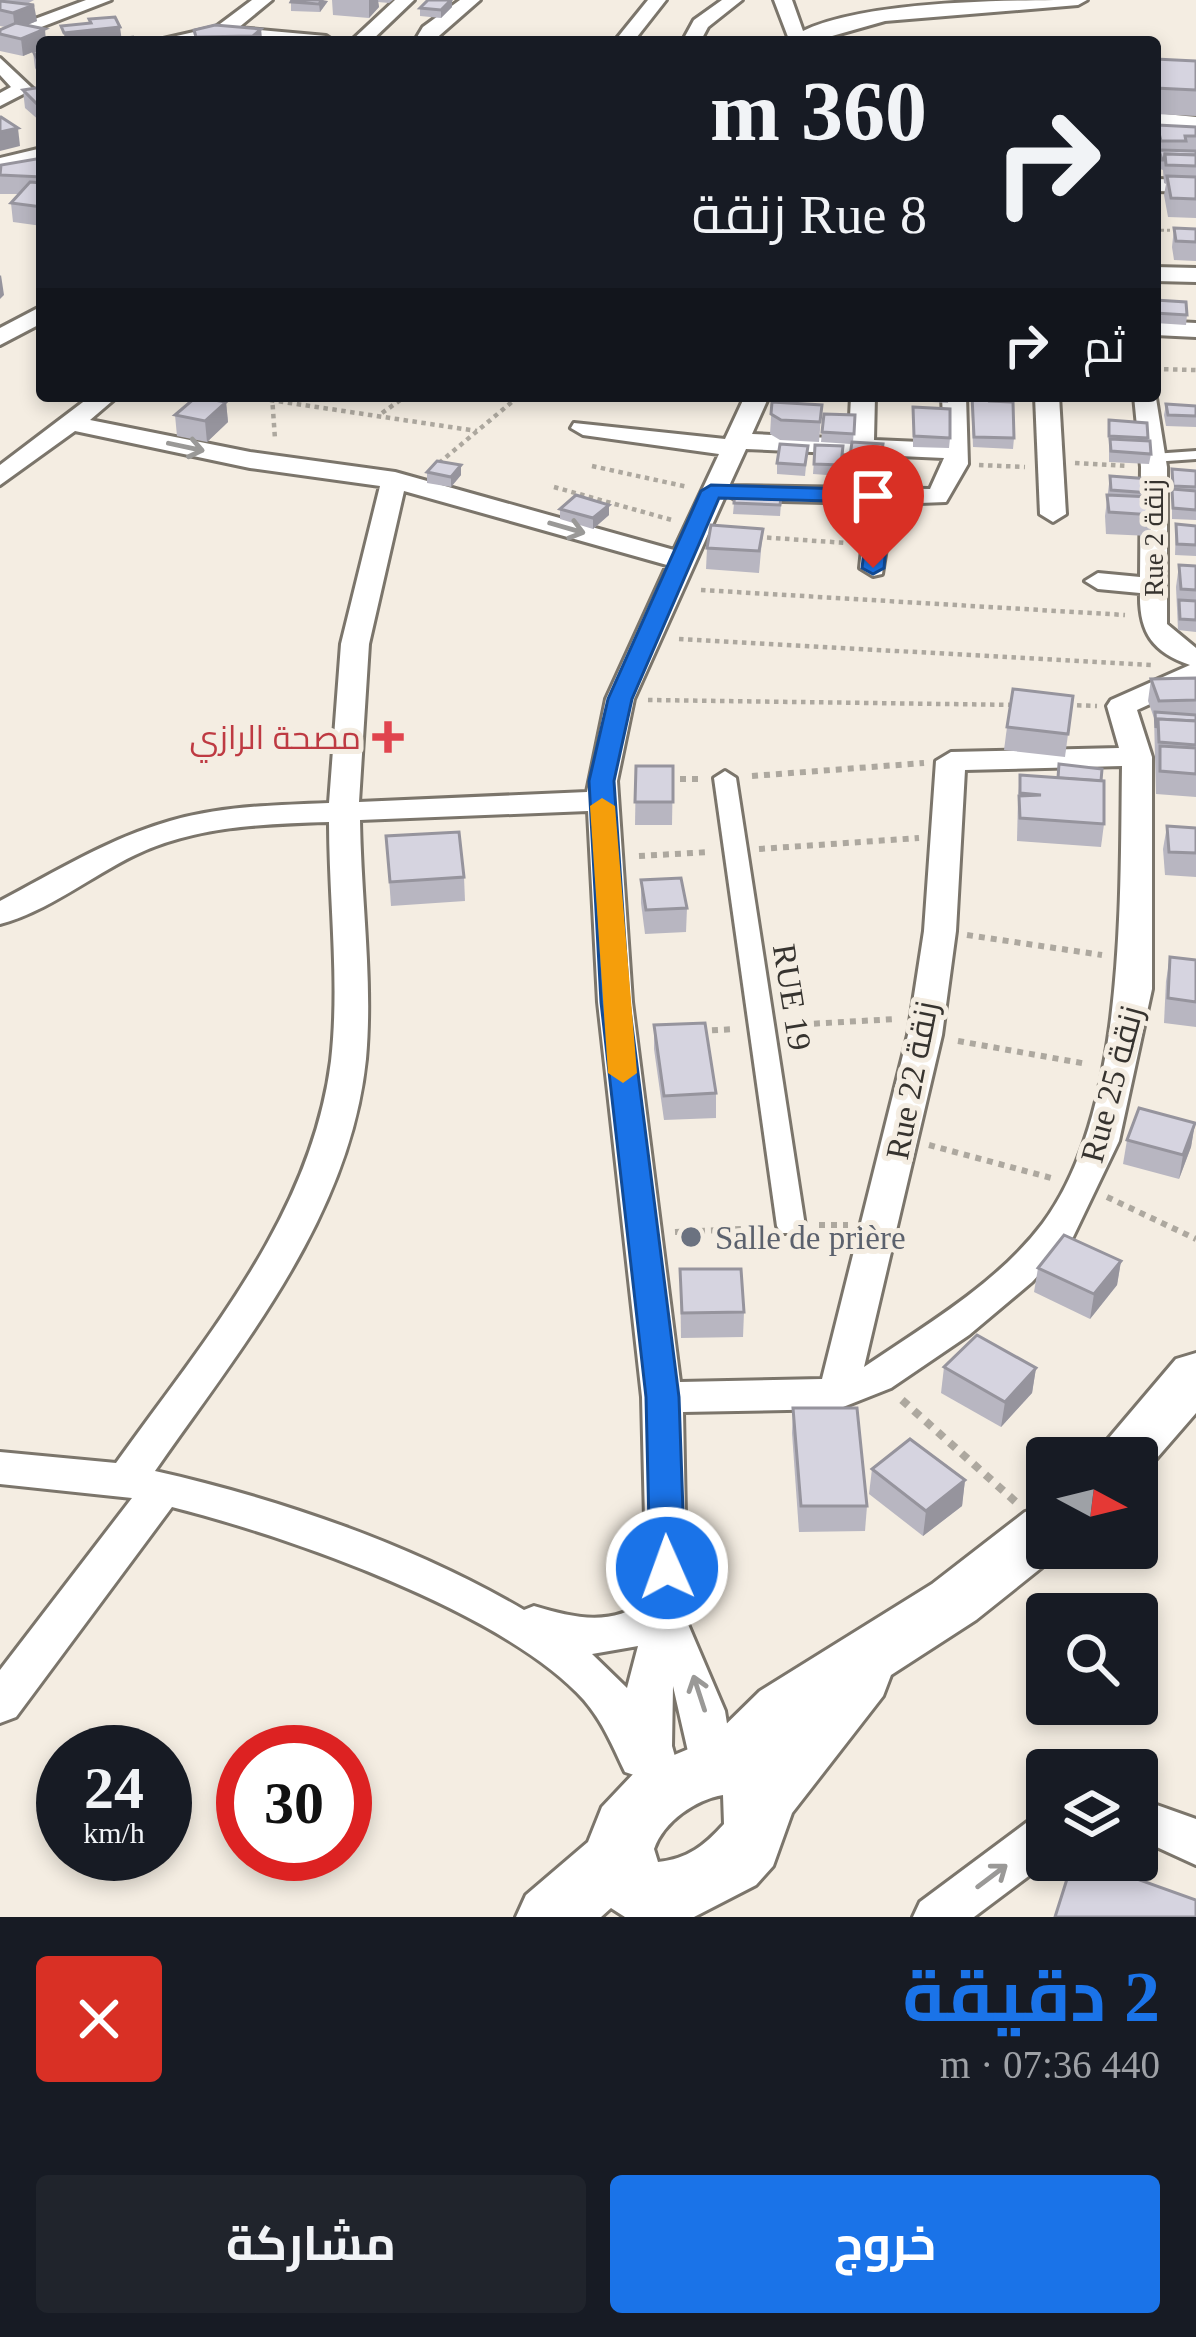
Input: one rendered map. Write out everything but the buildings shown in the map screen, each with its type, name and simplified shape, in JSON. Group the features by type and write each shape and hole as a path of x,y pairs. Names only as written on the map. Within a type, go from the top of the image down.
{"main road":[{"path":"1141,1437 1196,1375"},
{"path":"551,1917 672,1858 881,1650 1011,1561 1026,1541"}],"street":[{"path":"64,0 93,3"},
{"path":"221,32 263,0"},
{"path":"366,36 405,0"},
{"path":"426,36 471,0"},
{"path":"628,36 657,0"},
{"path":"694,36 700,24 734,0"},
{"path":"811,36 843,22 969,18 1078,0"},
{"path":"0,38 93,3"},
{"path":"788,5 797,36"},
{"path":"196,36 221,32 263,36"},
{"path":"0,100 22,90 8,64"},
{"path":"1161,120 1196,123"},
{"path":"0,164 36,155"},
{"path":"1161,184 1196,186"},
{"path":"1161,274 1196,275"},
{"path":"6,331 36,316"},
{"path":"1161,328 1196,330"},
{"path":"0,477 98,402"},
{"path":"672,1858 649,1746 646,1704 652,1663 668,1616 662,1397 618,1036 602,791 620,699 754,402"},
{"path":"860,447 862,402"},
{"path":"711,491 926,497 946,491 956,458 954,402"},
{"path":"1048,402 1053,514"},
{"name":"Rue 2 زنقة","path":"1147,402 1153,463 1153,626 1188,665"},
{"path":"71,423 297,468 404,483 685,552"},
{"path":"583,428 735,445 860,447 956,458"},
{"path":"0,1704 144,1486 303,1210 333,1139 351,1052 344,812 354,622 404,483"},
{"path":"875,556 881,496"},
{"path":"1098,581 1155,586"},
{"path":"1121,706 1188,665"},
{"name":"Rue 25 زنقة","path":"662,1397 838,1394 877,1378 1019,1272 1060,1228 1083,1186 1120,1070 1136,960 1137,757 1121,706"},
{"path":"952,760 1137,757"},
{"name":"Rue 22 زنقة","path":"838,1394 875,1224 902,1138 925,1035 940,932 942,836 952,760"},
{"name":"RUE 19","path":"725,778 791,1226"},
{"path":"0,914 127,847 178,828 240,816 602,791"},
{"path":"0,1468 144,1486 314,1539 486,1610 563,1655 596,1683 623,1717 641,1756 672,1858"},
{"path":"486,1610 599,1639 668,1616"},
{"path":"668,1616 707,1717 672,1858"},
{"path":"1158,1823 1196,1844"},
{"path":"937,1917 1026,1851"}],"lane":[{"path":"1153,463 1196,455"}],"path":[{"path":"1161,230 1196,230"},
{"path":"1161,369 1196,370"},
{"path":"271,402 275,439 297,468"},
{"path":"301,402 477,431"},
{"path":"382,413 398,402"},
{"path":"404,483 512,402"},
{"path":"956,458 1053,465 1153,463"},
{"path":"592,466 711,491"},
{"path":"554,488 685,552 1155,616"},
{"path":"685,552 875,556"},
{"path":"646,637 1188,665"},
{"path":"620,699 1026,705"},
{"path":"1049,705 1121,706"},
{"path":"602,791 952,760"},
{"path":"605,858 942,836"},
{"path":"940,932 1136,960"},
{"path":"925,1035 1120,1070"},
{"path":"902,1138 1083,1186 1196,1239"},
{"path":"877,1378 1026,1511"}],"slow traffic":[{"path":"602,806 623,1073"}],"place":[{"name":"مصحة الرازي","path":"388,737"},
{"name":"Salle de prière","path":"691,1237"}],"route":[{"path":"667,1568 662,1397 615,1002 602,781 620,699 711,491 881,496 873,568"}]}
